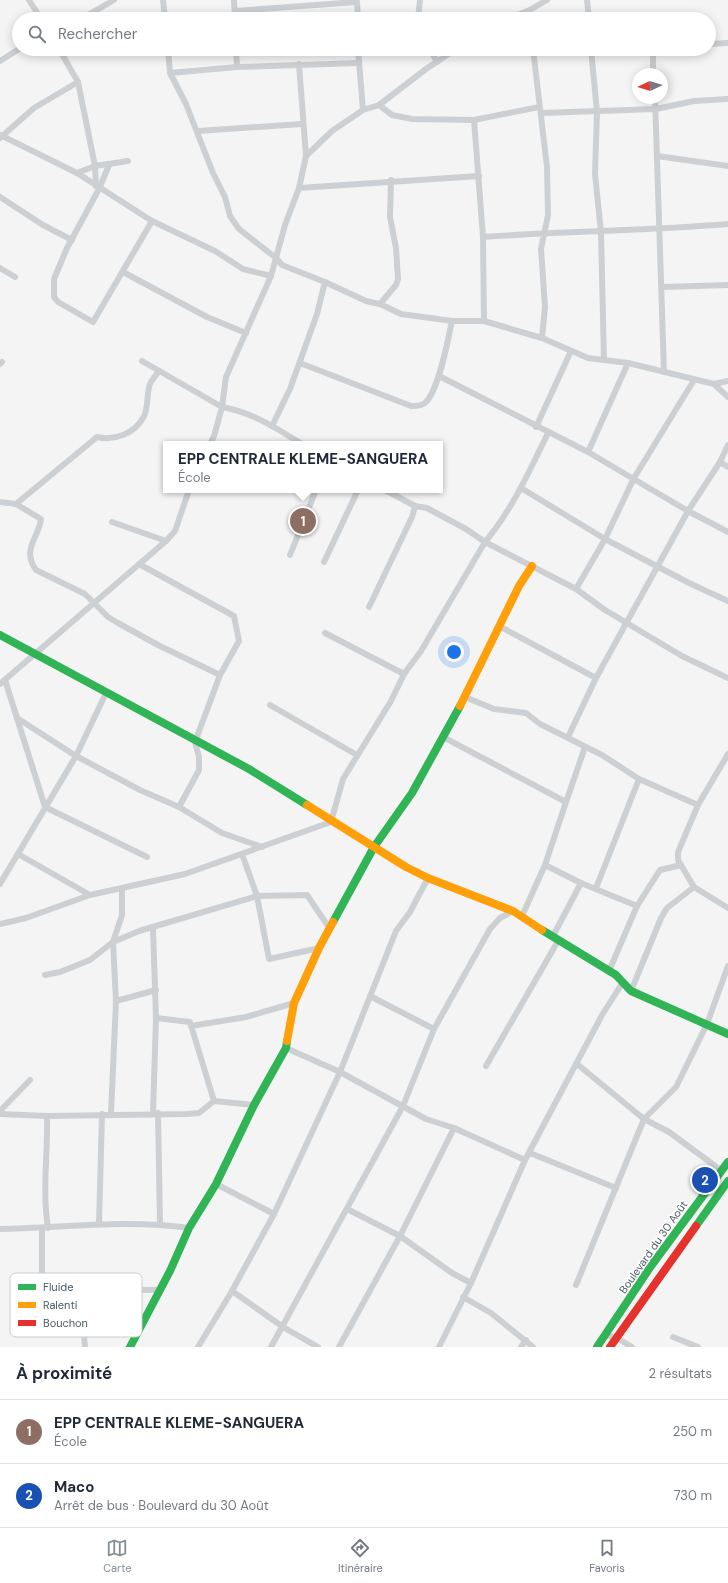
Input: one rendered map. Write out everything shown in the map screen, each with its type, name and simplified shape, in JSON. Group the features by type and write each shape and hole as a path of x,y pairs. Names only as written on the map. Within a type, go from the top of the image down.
{"main road":[{"path":"142,1323 170,1271 189,1228 216,1184 254,1105 286,1048 294,1003 319,948 374,848 412,793 465,697 519,586 532,566"},
{"path":"0,636 34,653 195,742 249,769 331,822 428,878 522,916 556,939 619,976 631,992 728,1034"},
{"name":"Boulevard du 30 Août","path":"597,1347 651,1266 728,1162"},
{"name":"Boulevard du 30 Août","path":"610,1347 728,1182"},
{"path":"130,1347 135,1337"}],"street":[{"path":"29,0 37,12"},
{"path":"93,12 114,0"},
{"path":"163,0 164,12"},
{"path":"234,0 235,11 357,2 358,12"},
{"path":"419,12 420,0"},
{"path":"528,11 547,0"},
{"path":"587,0 588,12"},
{"path":"716,44 728,43"},
{"path":"0,61 12,53"},
{"path":"63,56 78,82 98,188"},
{"path":"169,56 170,73 198,131 213,173 225,197 232,221 276,258 282,265 325,282 366,301 380,304 401,314 452,321 484,321 542,338 588,358 628,363 714,384 728,381"},
{"path":"236,56 237,66"},
{"path":"358,56 363,110"},
{"path":"434,56 437,62"},
{"path":"306,156 332,131 363,110 379,105 446,56"},
{"path":"534,56 547,175 548,215 540,256 545,307 542,338"},
{"path":"592,56 597,112 595,174 601,232 604,360"},
{"path":"653,56 653,68"},
{"path":"170,73 237,66 359,63"},
{"path":"212,441 222,408 226,377 271,276 285,225 299,188 306,156 302,124 299,64"},
{"path":"78,82 34,108 0,136 77,173 98,188 152,221 215,251 243,269 271,276"},
{"path":"541,113 656,109 694,101 728,99"},
{"path":"656,104 661,230 664,372"},
{"path":"379,105 392,115 412,119 474,120 539,106"},
{"path":"474,120 483,237 484,321"},
{"path":"198,131 302,124"},
{"path":"657,156 728,166"},
{"path":"77,173 95,166 128,161"},
{"path":"109,165 54,279 54,297 58,302 93,322 152,221"},
{"path":"299,188 333,187 391,180 479,176"},
{"path":"380,304 396,285 398,275 390,217 391,180"},
{"path":"0,197 43,225 72,240"},
{"path":"483,237 545,233 661,230 728,224"},
{"path":"0,268 15,277"},
{"path":"123,272 207,317 246,333"},
{"path":"272,426 290,389 300,363 317,314 325,282"},
{"path":"662,287 728,284"},
{"path":"300,363 411,406 421,406 427,402 439,376 452,321"},
{"path":"536,426 571,351"},
{"path":"142,361 222,408 236,410 272,426 297,441"},
{"path":"588,452 628,363"},
{"path":"16,504 97,437 108,439 117,438 133,428 144,418 150,384 159,371"},
{"path":"439,376 496,404 548,433 588,452 688,511 728,532"},
{"path":"576,589 605,539 634,478 694,380"},
{"path":"714,384 728,398"},
{"path":"0,924 26,918 90,896 185,874 331,822 340,788 357,755 391,702 404,674 421,651 485,542 494,531 521,488 548,433"},
{"path":"568,737 596,678 656,566 688,511 720,462 728,445"},
{"path":"720,462 728,467"},
{"path":"521,488 605,539 728,601"},
{"path":"0,684 34,653 94,604 166,541 175,531 188,493"},
{"path":"290,555 315,493"},
{"path":"324,562 357,493"},
{"path":"391,493 416,506 427,508 466,529 485,542 576,589 605,610 682,656 728,678"},
{"path":"0,502 16,504 41,519 33,537 31,557 32,564 36,570 85,594 94,604 118,623 158,645 220,675"},
{"path":"369,606 416,506"},
{"path":"112,522 166,541"},
{"path":"139,564 234,616 239,641 220,675 195,742 200,757 199,770 179,807"},
{"path":"500,626 596,678"},
{"path":"325,634 404,674"},
{"path":"5,680 45,807 147,857"},
{"path":"0,884 76,756 106,693"},
{"path":"465,697 494,709 526,713 540,724 602,755 639,779 698,805"},
{"path":"270,705 357,755"},
{"path":"17,718 53,739 76,756 140,790 179,807 222,833 262,847"},
{"path":"443,737 566,802"},
{"path":"522,916 545,865 585,747"},
{"path":"728,754 698,805 678,852 681,865 694,888 728,908"},
{"path":"596,888 639,779"},
{"path":"18,854 90,896"},
{"path":"242,854 257,896 269,959 319,948"},
{"path":"545,865 581,883 637,906"},
{"path":"609,971 637,906 660,870 681,865"},
{"path":"0,870 3,878"},
{"path":"198,1347 232,1291 274,1214 340,1072 396,931 410,912 428,878"},
{"path":"486,1066 556,939 581,883"},
{"path":"631,992 666,908 694,888"},
{"path":"111,1114 116,1001 113,942 122,915 122,889"},
{"path":"45,975 60,972 90,960 113,942 257,896 307,895 330,929"},
{"path":"271,1347 403,1106 434,1029 490,929 500,918 512,911"},
{"path":"153,928 156,990 155,1114 160,1224"},
{"path":"576,1285 644,1119 676,1087 707,1024 728,966"},
{"path":"439,1347 472,1283 526,1160 602,1015 623,982"},
{"path":"116,1001 156,990"},
{"path":"370,996 434,1029"},
{"path":"191,1026 246,1017 294,1003"},
{"path":"156,1018 190,1022 214,1102"},
{"path":"286,1048 340,1072 426,1120 454,1128 526,1160"},
{"path":"577,1064 644,1119 669,1132 722,1170"},
{"path":"0,1111 30,1080"},
{"path":"0,1114 46,1116 199,1113 214,1102 254,1105"},
{"path":"99,1224 102,1114"},
{"path":"42,1273 45,1228 44,1188 47,1142 46,1116"},
{"path":"339,1347 400,1236 454,1128"},
{"path":"530,1153 616,1188"},
{"path":"216,1184 274,1214"},
{"path":"347,1209 400,1236 452,1272 472,1283"},
{"path":"0,1229 45,1228 99,1224 160,1224 189,1228"},
{"path":"142,1290 159,1290"},
{"path":"232,1291 283,1327 318,1347"},
{"path":"464,1298 491,1313 533,1347"},
{"path":"606,1335 617,1338 632,1347"},
{"path":"84,1337 85,1347"},
{"path":"673,1337 698,1347"},
{"path":"521,1347 526,1340"}],"traffic: fast":[{"path":"0,635 249,769 307,805"},
{"path":"333,922 374,847 412,793 460,706"},
{"path":"542,930 616,975 631,991 728,1034"},
{"path":"142,1324 170,1271 189,1228 216,1184 254,1105 286,1048 287,1041"},
{"path":"597,1347 651,1266 728,1162"},
{"path":"696,1226 728,1181"},
{"path":"130,1347 135,1337"}],"traffic: slow":[{"path":"460,706 519,586 532,566"},
{"path":"307,805 406,867 428,878 513,911 542,930"},
{"path":"287,1041 294,1003 319,948 333,922"}],"traffic: jam":[{"path":"610,1347 696,1226"}],"place":[{"name":"EPP CENTRALE KLEME-SANGUERA","path":"303,521"},
{"name":"Maco","path":"705,1180"}]}
